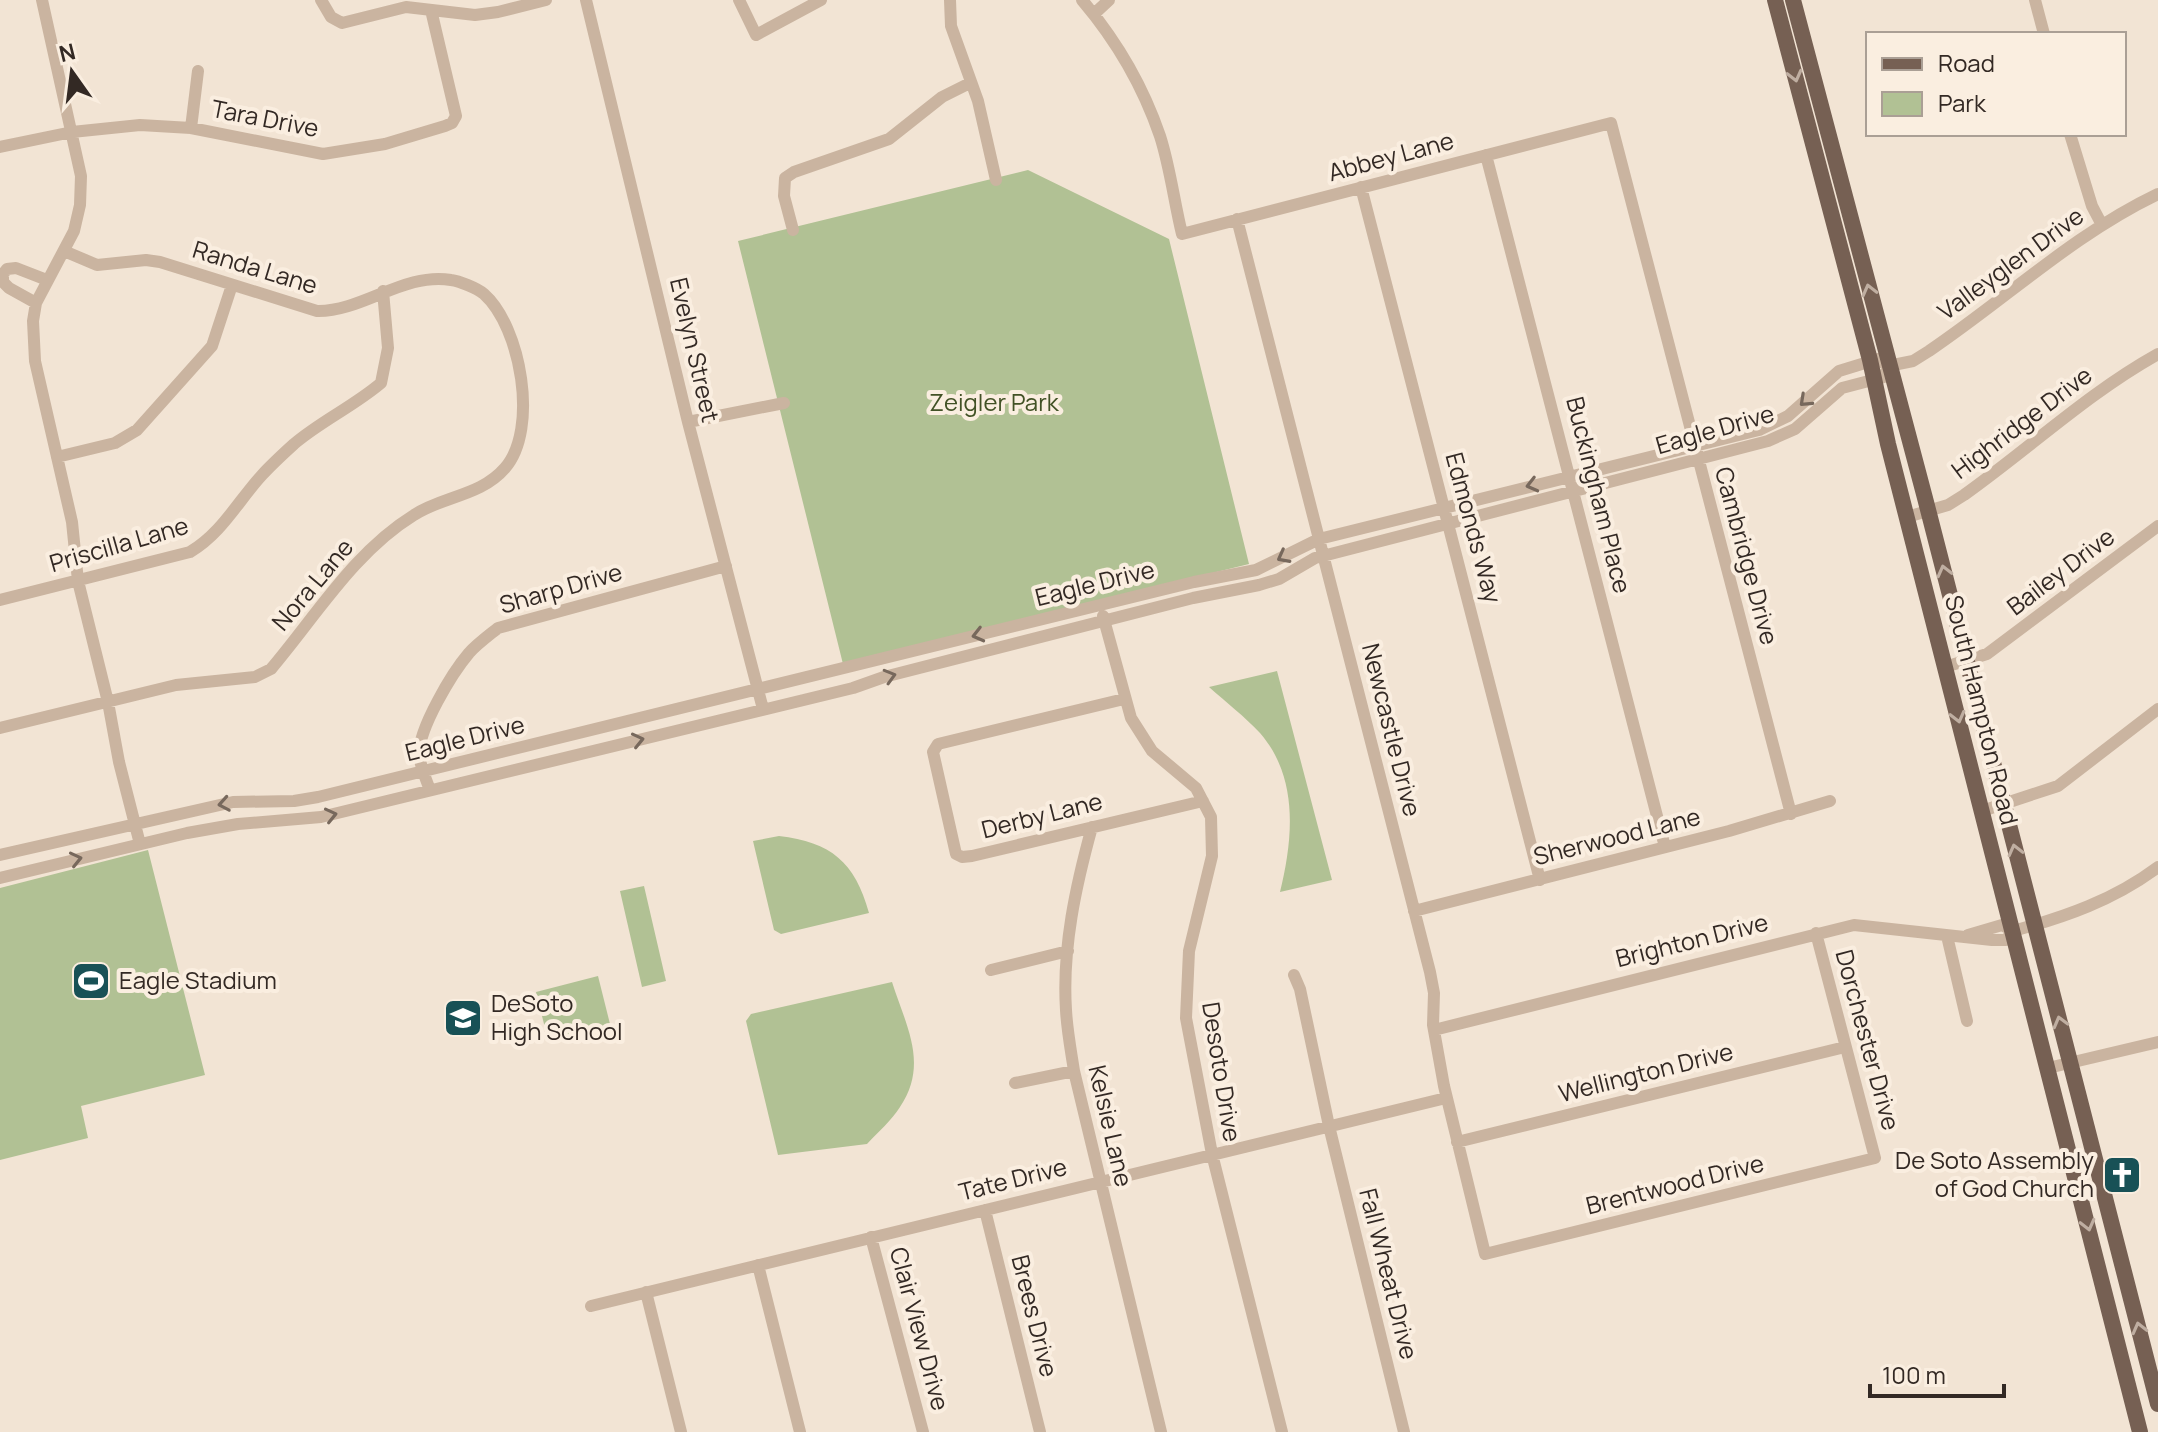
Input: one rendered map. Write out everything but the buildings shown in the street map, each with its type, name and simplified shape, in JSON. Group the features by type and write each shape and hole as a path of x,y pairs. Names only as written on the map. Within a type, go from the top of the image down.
{"main road":[{"name":"South Hampton Road","path":"1775,0 1870,360 1907,517 2140,1432"},
{"name":"South Hampton Road","path":"1793,0 2158,1404"},
{"path":"1823,185 1840,180"}],"street":[{"path":"42,0 81,176 80,205 74,231 36,303 33,321 35,361 72,522 78,581 140,844"},
{"path":"321,0 331,17 342,23 406,7 475,15 546,0"},
{"name":"Evelyn Street","path":"586,0 688,422 763,709"},
{"path":"739,0 756,35 821,0"},
{"path":"950,0 951,26 978,101 996,180"},
{"path":"1082,0 1094,14 1109,0"},
{"path":"2035,0 2043,32"},
{"name":"Tara Drive","path":"0,147 72,132 140,125 191,128 323,154 385,144 445,126 456,116 431,10"},
{"name":"Abbey Lane","path":"1094,14 1125,59 1151,114 1160,137 1182,234 1611,123"},
{"path":"191,128 198,71"},
{"path":"793,230 784,196 785,178 794,172 889,139 942,97 970,83"},
{"name":"Cambridge Drive","path":"1611,123 1791,814"},
{"path":"2071,136 2092,206 2102,225"},
{"name":"Buckingham Place","path":"1486,155 1665,847"},
{"name":"Edmonds Way","path":"1361,187 1540,880"},
{"name":"Valleyglen Drive","path":"1888,366 1913,361 1929,351 2042,266 2122,211 2158,194"},
{"name":"Newcastle Drive","path":"1237,219 1434,993 1434,1030 1446,1098 1485,1254"},
{"name":"Randa Lane","path":"64,251 97,265 146,260 160,262 317,311 352,307 383,291 429,281 450,280 482,292 506,328"},
{"path":"36,303 9,288 3,282 3,274 7,269 16,268 47,280"},
{"path":"57,457 115,443 137,430 212,346 232,285"},
{"name":"Priscilla Lane","path":"0,600 190,552 209,541 262,475 296,442 381,383 388,348 383,291"},
{"name":"Nora Lane","path":"0,728 176,685 255,677 271,669 365,553 415,514 476,490 506,467 519,444 524,418 521,381 506,328"},
{"name":"Highridge Drive","path":"1907,517 1948,505 1964,495 2083,403 2129,370 2158,354"},
{"path":"1870,360 1878,359 1888,366"},
{"name":"Eagle Drive","path":"0,855 233,802 294,801 318,797 1062,614 1256,570 1319,539 1759,430 1788,416 1839,371 1870,360"},
{"name":"Eagle Drive","path":"0,878 238,824 321,817 860,686 884,677 1193,598 1259,585 1279,579 1323,556 1783,435 1804,422 1842,388 1884,377 1888,366"},
{"path":"688,422 784,403"},
{"name":"Bailey Drive","path":"1945,667 1987,654 2158,526"},
{"name":"Sharp Drive","path":"430,790 419,753 439,697 470,652 498,628 726,566"},
{"path":"1256,570 1259,585"},
{"name":"Desoto Drive","path":"1100,605 1131,718 1152,751 1186,778 1211,817 1212,856 1189,951 1186,1018 1212,1154 1282,1432"},
{"path":"980,653 1031,631 1062,624 1062,614"},
{"path":"855,666 860,686"},
{"name":"Derby Lane","path":"1124,699 938,744 933,752 956,854 962,857 1203,801"},
{"path":"1982,811 2058,786 2158,709"},
{"path":"599,729 604,747"},
{"name":"Sherwood Lane","path":"1414,911 1791,814 1830,801"},
{"name":"Kelsie Lane","path":"1092,827 1075,888 1066,1010 1074,1071 1161,1432"},
{"path":"2013,931 2082,910 2132,886 2158,867"},
{"name":"Brighton Drive","path":"1434,1030 1854,925 2006,940 2013,931"},
{"name":"Dorchester Drive","path":"1816,933 1875,1158"},
{"path":"1947,936 1967,1021"},
{"path":"991,970 1068,951"},
{"name":"Fall Wheat Drive","path":"1294,975 1300,989 1329,1126 1404,1432"},
{"path":"2048,1068 2158,1042"},
{"name":"Wellington Drive","path":"1457,1142 1845,1047"},
{"path":"1015,1083 1074,1071"},
{"name":"Tate Drive","path":"591,1306 1446,1098"},
{"name":"Brentwood Drive","path":"1485,1254 1875,1158"},
{"name":"Brees Drive","path":"985,1210 1040,1432"},
{"name":"Clair View Drive","path":"871,1237 923,1432"},
{"path":"758,1265 800,1432"},
{"path":"646,1292 681,1432"}],"green space":[{"name":"Zeigler Park","path":"1028,170 1169,239 1249,564 843,664 738,241"},
{"path":"1277,671 1332,880 1280,892 1290,830 1287,789 1281,769 1260,733 1209,687"},
{"path":"779,836 813,843 838,858 856,880 869,913 781,934 774,930 753,841"},
{"name":"Eagle Stadium","path":"148,850 205,1075 81,1106 88,1138 0,1160 0,888"},
{"path":"644,886 666,981 642,987 620,891"},
{"path":"598,976 610,1024 548,1040 536,992"},
{"path":"892,982 914,1060 909,1091 900,1107 867,1144 778,1155 746,1021 751,1014"}],"place":[{"name":"Eagle Stadium","path":"91,981"},
{"name":"DeSoto High School","path":"463,1018"},
{"name":"De Soto Assembly of God Church","path":"2122,1175"}]}
